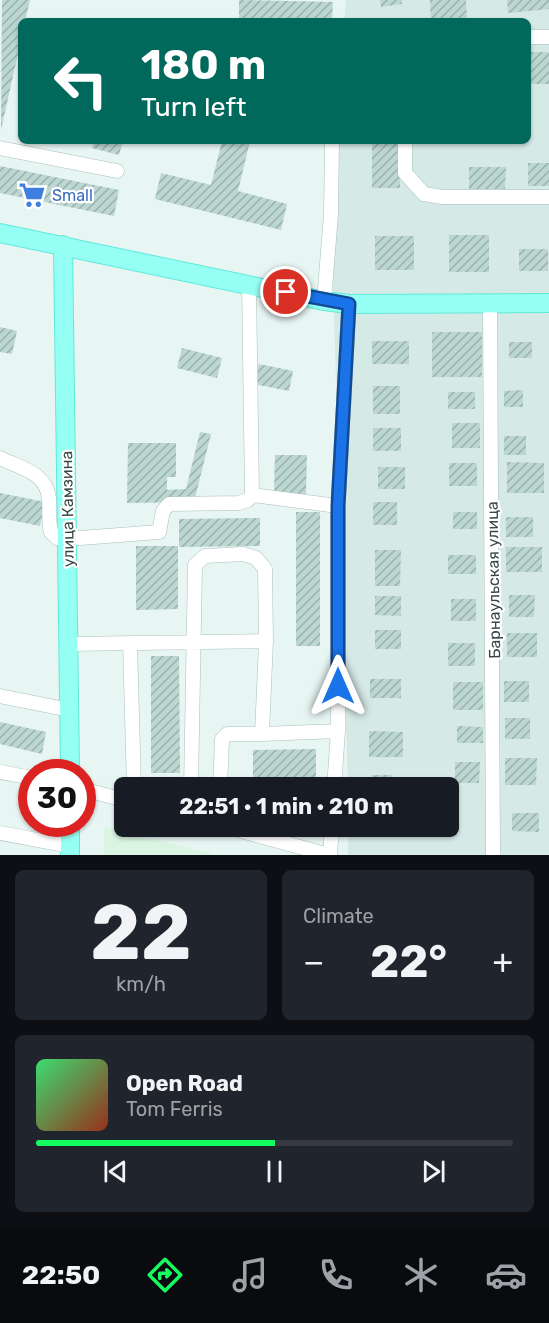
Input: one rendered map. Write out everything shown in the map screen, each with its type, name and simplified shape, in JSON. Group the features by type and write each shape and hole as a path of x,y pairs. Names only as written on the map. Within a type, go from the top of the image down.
{"main road":[{"path":"0,233 324,301 349,304 549,303"},
{"name":"улица Камзина","path":"63,245 70,759"}],"street":[{"path":"531,37 549,37"},
{"path":"324,301 331,214 332,144"},
{"path":"405,144 405,173 424,194 442,197 549,197"},
{"path":"0,148 117,171"},
{"path":"0,458 34,472 43,482 49,499 51,532 57,538 67,540 159,532 163,512 169,504 239,503 248,500 252,495 249,284"},
{"path":"335,777 338,731 338,506 349,304"},
{"name":"Барнаульская улица","path":"490,304 494,855"},
{"path":"252,495 338,506"},
{"path":"191,777 195,565 205,556 243,554 256,558 265,569 266,641 262,734"},
{"path":"69,644 266,641"},
{"path":"130,643 134,777"},
{"path":"0,696 70,710"},
{"path":"220,777 222,739 227,734 338,731"},
{"path":"0,772 18,775"},
{"path":"96,793 114,797"},
{"path":"0,833 70,850"},
{"path":"263,837 329,855 331,837"}],"shaded area":[{"path":"346,0 549,0 549,855 348,855 348,837 459,837 459,777 348,777 331,214 336,144 531,144 531,18 344,18"},
{"path":"104,827 114,829 114,837 144,837 213,854 213,855 104,855"}],"building":[{"path":"2,0 30,0 26,18 18,18 18,54 1,130"},
{"path":"239,0 333,2 332,18 239,18"},
{"path":"380,0 402,0 402,4 381,7"},
{"path":"430,0 466,0 467,18 431,18"},
{"path":"507,0 549,0 549,9 508,13"},
{"path":"531,52 549,52 549,84 531,84"},
{"path":"93,144 122,144 119,155 92,148"},
{"path":"221,144 249,144 238,191 287,204 281,230 155,199 161,173 211,185"},
{"path":"372,144 400,144 400,188 372,188"},
{"path":"528,163 549,163 549,186 528,186"},
{"path":"0,166 119,190 114,216 0,193"},
{"path":"469,167 506,167 505,189 469,189"},
{"path":"449,235 489,235 489,272 449,272"},
{"path":"375,236 414,236 414,270 375,270"},
{"path":"519,249 548,249 548,271 519,271"},
{"path":"0,327 17,331 12,354 0,352"},
{"path":"432,332 482,332 482,377 432,377"},
{"path":"372,341 409,341 409,364 372,364"},
{"path":"509,342 532,342 532,358 509,358"},
{"path":"182,348 222,358 217,378 177,368"},
{"path":"259,364 293,371 289,391 254,384"},
{"path":"373,386 400,386 400,414 373,414"},
{"path":"523,390 523,407 504,407 504,391"},
{"path":"448,392 475,392 475,409 448,409"},
{"path":"452,423 480,423 480,448 452,448"},
{"path":"373,428 401,428 401,451 373,451"},
{"path":"200,432 211,434 194,502 127,503 128,443 176,443 176,477 167,477 167,490 186,489"},
{"path":"504,436 526,436 526,455 504,455"},
{"path":"275,455 307,455 306,494 274,493"},
{"path":"507,462 544,463 544,493 507,493"},
{"path":"449,463 477,463 477,486 449,486"},
{"path":"378,467 405,467 405,489 378,489"},
{"path":"0,493 45,502 40,526 0,518"},
{"path":"373,502 397,502 397,525 373,525"},
{"path":"296,512 320,512 320,646 296,646"},
{"path":"453,512 477,512 477,529 453,529"},
{"path":"506,517 533,517 533,537 506,537"},
{"path":"260,518 260,546 179,547 179,519"},
{"path":"136,546 178,546 178,609 136,610"},
{"path":"506,547 542,547 542,572 506,572"},
{"path":"375,550 401,550 400,586 375,586"},
{"path":"448,555 476,555 476,574 448,574"},
{"path":"509,595 535,595 534,617 509,617"},
{"path":"375,596 401,596 401,616 375,615"},
{"path":"451,599 476,599 476,621 451,621"},
{"path":"375,630 401,630 401,649 375,649"},
{"path":"507,633 537,633 537,657 507,657"},
{"path":"448,643 475,643 475,666 448,666"},
{"path":"151,656 179,656 180,773 151,773"},
{"path":"370,679 401,679 401,698 370,698"},
{"path":"504,681 529,681 529,702 504,702"},
{"path":"453,682 483,682 483,710 453,710"},
{"path":"505,718 530,718 530,739 505,739"},
{"path":"0,722 46,732 42,754 0,744"},
{"path":"457,726 483,727 483,743 457,743"},
{"path":"369,731 403,732 403,757 369,757"},
{"path":"316,749 316,777 253,777 253,750"},
{"path":"505,758 537,758 536,785 505,785"},
{"path":"455,762 480,762 479,783 459,783 459,777 455,777"},
{"path":"372,775 392,775 392,777 372,777"},
{"path":"512,813 539,813 539,832 512,831"}],"place":[{"name":"Small","path":"32,195"}],"route":[{"path":"286,292 349,304 338,506 338,686"}]}
